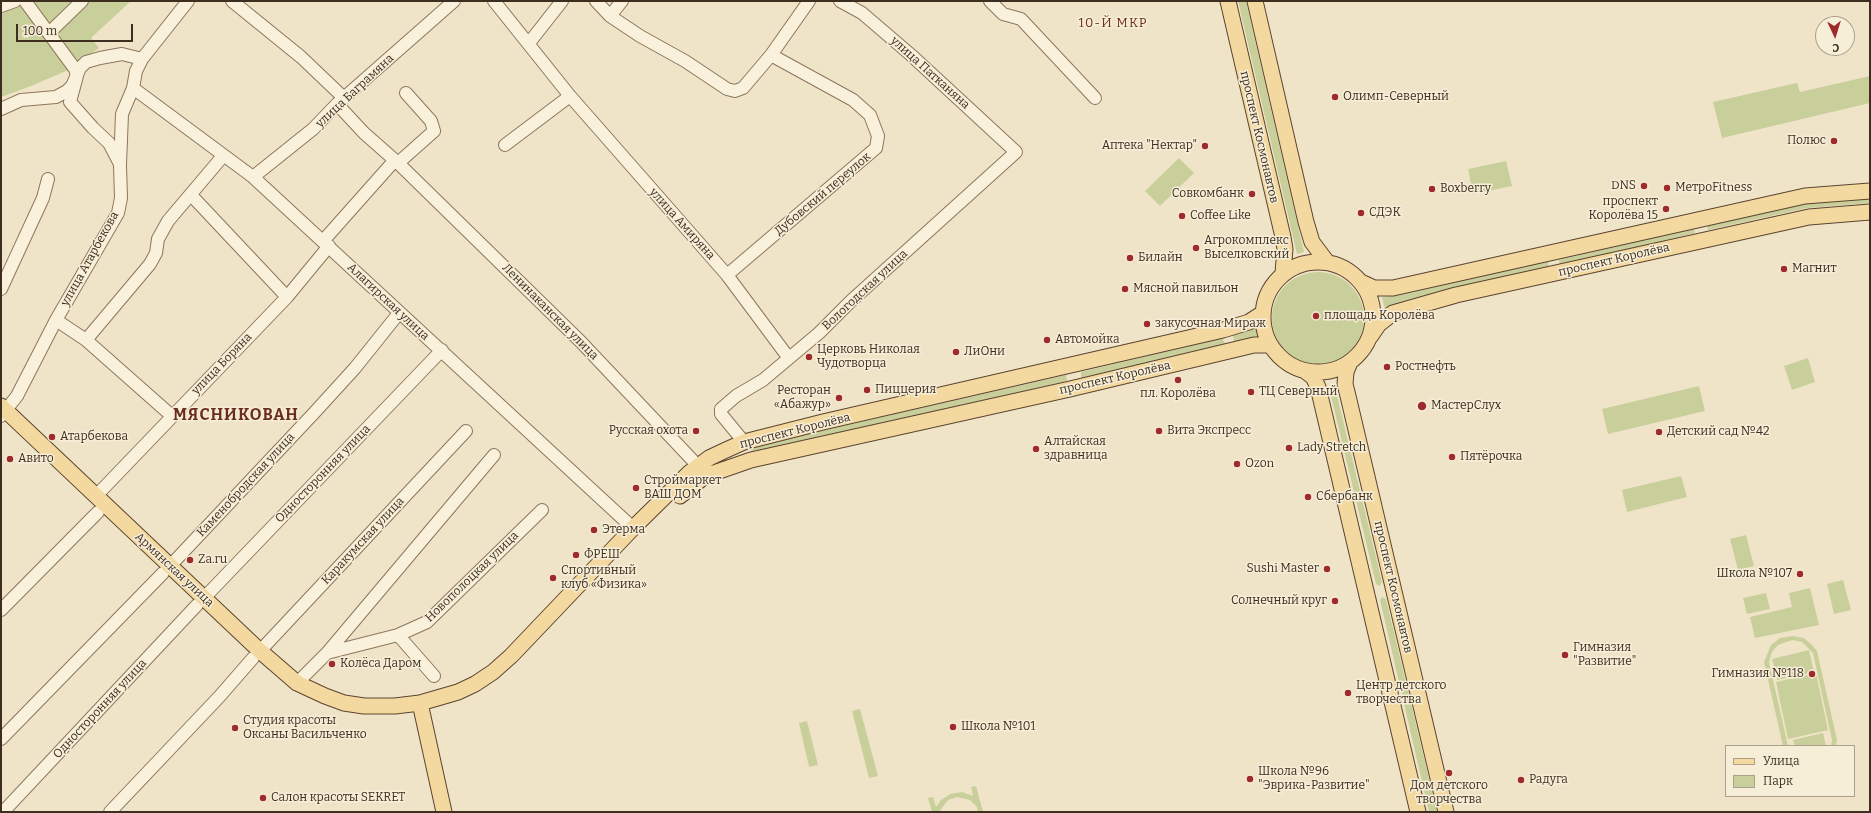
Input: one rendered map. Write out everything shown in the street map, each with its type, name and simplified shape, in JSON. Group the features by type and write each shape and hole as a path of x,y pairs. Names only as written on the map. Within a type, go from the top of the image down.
{"main road":[{"name":"проспект Космонавтов","path":"1228,1 1283,237 1285,249 1284,273"},
{"path":"1255,1 1306,222 1312,242 1327,262"},
{"name":"проспект Королёва","path":"1361,282 1374,288 1393,288 1690,220 1805,196 1870,191"},
{"name":"проспект Королёва","path":"1370,337 1379,324 1398,311 1562,272 1809,217 1870,212"},
{"path":"1690,220 1698,223 1701,228 1701,236 1695,242"},
{"path":"1556,251 1553,256 1553,267 1562,272"},
{"path":"1305,371 1319,372 1334,370 1350,362 1360,353 1370,337 1374,317 1368,292 1354,274 1338,265 1327,262 1314,261 1303,263 1284,273 1272,286 1265,300 1263,313 1264,331 1270,344 1283,359 1313,377 1318,387 1368,594 1418,812"},
{"name":"проспект Королёва","path":"364,711 397,716 458,692 493,672 521,646 633,528 698,466 709,458 744,442 828,421 1065,368 1223,330 1249,322 1263,313"},
{"name":"проспект Королёва","path":"421,707 460,701 479,692 499,679 519,661 640,534 688,488 705,476 751,460 1070,389 1254,346 1270,344"},
{"name":"проспект Космонавтов","path":"1350,362 1346,372 1345,384 1446,812"},
{"path":"1065,368 1073,374 1074,381 1070,389"},
{"name":"Армянская улица","path":"2,413 96,496 166,570"},
{"name":"Армянская улица","path":"2,413 98,512 166,570 256,654 293,692 321,706 341,712 364,711"},
{"path":"744,442 745,453 751,460"},
{"path":"1368,594 1393,588"},
{"name":"Армянская улица","path":"256,654 297,682 364,711"},
{"path":"421,707 444,812"}],"street":[{"path":"1,6 15,1"},
{"path":"25,1 70,61 77,76"},
{"path":"49,33 82,1"},
{"name":"улица Атарбекова","path":"2,413 17,396 56,320 118,213 121,198 120,166 122,114 133,88 136,71 142,59 188,1"},
{"name":"Ленинаканская улица","path":"232,1 306,61 341,101 364,133 397,161 581,342 698,466"},
{"name":"улица Баграмяна","path":"252,177 313,129 341,101 454,1"},
{"name":"улица Амиряна","path":"494,1 570,96 727,275 788,357"},
{"path":"529,43 562,1"},
{"path":"596,1 610,16 640,36 685,61 730,91 743,88 771,55 809,1"},
{"path":"610,16 622,1"},
{"name":"улица Патканяна","path":"840,1 862,13 912,55 1016,152"},
{"path":"990,1 1003,14 1021,19 1095,98"},
{"path":"120,166 109,143 93,128 70,102 80,68 86,62 122,54 142,59"},
{"name":"Дубовский переулок","path":"727,275 876,148 878,136 870,115 853,100 771,55"},
{"path":"1,109 21,100 56,97 67,91 72,86 77,76"},
{"name":"Алагирская улица","path":"133,88 252,177 399,313 442,350 633,528"},
{"path":"397,161 434,131 431,121 406,93"},
{"path":"505,146 570,96"},
{"name":"Вологодская улица","path":"744,442 721,414 721,409 736,396 763,380 819,332 850,301 1016,152"},
{"path":"86,340 150,264 156,253 158,239 168,221 192,195 223,156"},
{"name":"улица Боряна","path":"96,496 287,297 326,244 397,161"},
{"path":"1,289 43,198 48,180"},
{"path":"192,195 287,297"},
{"name":"Каменобродская улица","path":"1,739 166,570 319,408 355,368 399,313"},
{"path":"56,320 86,340 172,416"},
{"name":"Односторонняя улица","path":"2,812 200,602 442,350"},
{"name":"Каракумская улица","path":"110,812 220,697 256,654 466,431"},
{"name":"Новополоцкая улица","path":"297,682 327,653 494,455"},
{"name":"Новополоцкая улица","path":"327,653 398,635 427,622 542,510"},
{"path":"1,610 98,512"},
{"path":"398,635 434,676"}],"green space":[{"path":"1,1 131,1 91,38 99,48 66,71 1,97"},
{"path":"1238,1 1246,1 1304,252 1297,254"},
{"path":"1870,76 1870,103 1722,138 1713,102 1797,83 1800,92"},
{"path":"1179,158 1194,173 1160,206 1145,191"},
{"path":"1506,161 1512,186 1473,194 1468,169"},
{"path":"1870,198 1870,203 1807,208 1708,230 1707,225 1806,203"},
{"path":"1694,228 1695,233 1560,266 1559,260"},
{"path":"1548,261 1549,268 1385,309 1382,297 1401,295"},
{"path":"1318,272 1335,276 1350,286 1360,301 1364,318 1360,335 1350,350 1335,360 1318,364 1301,360 1286,350 1276,335 1272,318 1276,301 1286,286 1301,276"},
{"path":"1256,325 1260,339 1245,339 1234,342 1233,335 1244,332"},
{"path":"1222,338 1225,343 1223,345 1083,378 1081,377 1081,372"},
{"path":"1808,358 1815,382 1792,390 1784,366"},
{"path":"1066,375 1067,381 752,453 751,451 751,447"},
{"path":"1332,386 1335,387 1382,582 1380,586 1376,584 1329,388"},
{"path":"1699,386 1705,411 1608,434 1602,409"},
{"path":"1681,476 1687,497 1627,512 1622,490"},
{"path":"1746,535 1754,566 1738,570 1730,539"},
{"path":"1843,580 1851,610 1834,614 1827,584"},
{"path":"1810,588 1819,625 1755,638 1750,617 1792,607 1789,593"},
{"path":"1766,593 1770,609 1747,614 1743,598"},
{"path":"1382,597 1386,599 1437,812 1429,812 1380,600"},
{"path":"1792,636 1804,638 1817,651 1837,740 1836,745 1831,745 1832,740 1813,653 1802,642 1792,640 1778,645 1772,652 1769,662 1788,745 1783,745 1764,662 1771,645 1780,638"},
{"path":"1809,650 1814,672 1777,680 1772,659"},
{"path":"1816,673 1828,730 1788,739 1776,682"},
{"path":"860,709 878,776 869,778 852,711"},
{"path":"807,721 818,765 809,767 799,723"},
{"path":"1823,733 1826,745 1795,745 1793,740"},
{"path":"976,786 983,812 978,812 977,807 970,800 957,797 948,800 939,812 932,812 928,798 933,797 936,807 941,800 950,794 962,792 973,796 971,787"}],"place":[{"name":"Олимп-Северный","path":"1335,97"},
{"name":"Полюс","path":"1834,141"},
{"name":"Аптека \"Нектар\"","path":"1205,146"},
{"name":"DNS","path":"1644,186"},
{"name":"МетроFitness","path":"1667,188"},
{"name":"Boxberry","path":"1432,189"},
{"name":"Совкомбанк","path":"1252,194"},
{"name":"проспект Королёва 15","path":"1666,209"},
{"name":"СДЭК","path":"1361,213"},
{"name":"Coffee Like","path":"1182,216"},
{"name":"Агрокомплекс Выселковский","path":"1196,248"},
{"name":"Билайн","path":"1130,258"},
{"name":"Магнит","path":"1784,269"},
{"name":"Мясной павильон","path":"1125,289"},
{"name":"площадь Королёва","path":"1316,316"},
{"name":"закусочная Мираж","path":"1147,324"},
{"name":"Автомойка","path":"1047,340"},
{"name":"ЛиОни","path":"956,352"},
{"name":"Церковь Николая Чудотворца","path":"809,357"},
{"name":"Ростнефть","path":"1387,367"},
{"name":"пл. Королёва","path":"1178,380"},
{"name":"Пиццерия","path":"867,390"},
{"name":"ТЦ Северный","path":"1251,392"},
{"name":"Ресторан «Абажур»","path":"839,398"},
{"name":"МастерСлух","path":"1422,406"},
{"name":"Русская охота","path":"696,431"},
{"name":"Вита Экспресс","path":"1159,431"},
{"name":"Детский сад №42","path":"1659,432"},
{"name":"Атарбекова","path":"52,437"},
{"name":"Lady Stretch","path":"1289,448"},
{"name":"Алтайская здравница","path":"1036,449"},
{"name":"Пятёрочка","path":"1452,457"},
{"name":"Авито","path":"10,459"},
{"name":"Ozon","path":"1237,464"},
{"name":"Строймаркет ВАШ ДОМ","path":"636,488"},
{"name":"Сбербанк","path":"1308,497"},
{"name":"Этерма","path":"594,530"},
{"name":"ФРЕШ","path":"576,555"},
{"name":"Za.ru","path":"190,560"},
{"name":"Sushi Master","path":"1327,569"},
{"name":"Школа №107","path":"1800,574"},
{"name":"Спортивный клуб «Физика»","path":"553,578"},
{"name":"Солнечный круг","path":"1335,601"},
{"name":"Гимназия \"Развитие\"","path":"1565,655"},
{"name":"Колёса Даром","path":"332,664"},
{"name":"Гимназия №118","path":"1812,674"},
{"name":"Центр детского творчества","path":"1348,693"},
{"name":"Школа №101","path":"953,727"},
{"name":"Студия красоты Оксаны Васильченко","path":"235,728"},
{"name":"Дом детского творчества","path":"1449,773"},
{"name":"Школа №96 \"Эврика-Развитие\"","path":"1250,779"},
{"name":"Радуга","path":"1521,780"},
{"name":"Салон красоты SEKRET","path":"263,798"}],"district":[{"name":"10-Й МКР","path":"1113,23"},
{"name":"МЯСНИКОВАН","path":"236,416"}]}
